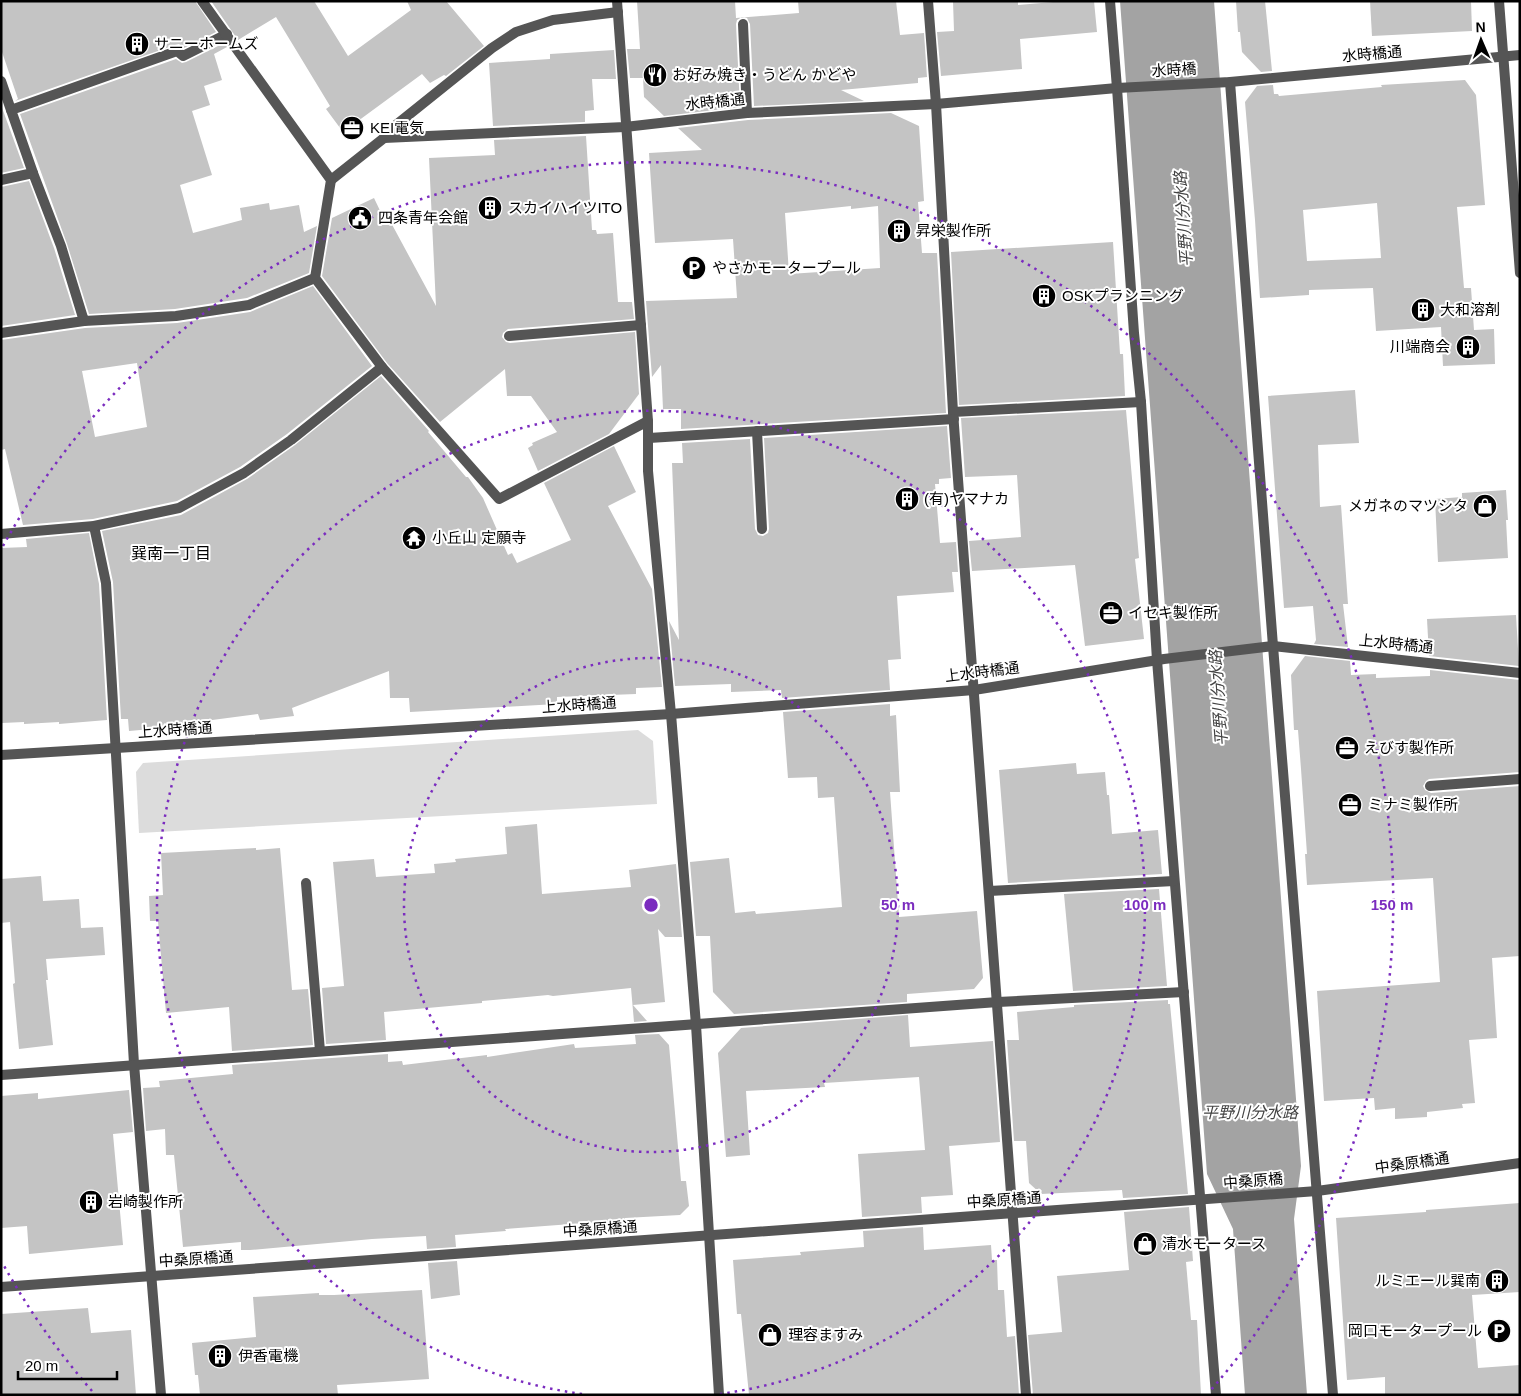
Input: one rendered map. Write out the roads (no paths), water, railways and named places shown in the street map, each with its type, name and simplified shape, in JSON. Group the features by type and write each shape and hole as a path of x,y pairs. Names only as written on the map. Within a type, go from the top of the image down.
{"street":[{"path":"202,1 331,180"},
{"path":"617,1 648,421 648,471 671,714 696,1025 719,1395"},
{"path":"928,1 936,104 953,416 990,891 1026,1395"},
{"path":"1110,1 1120,88 1134,333 1141,402 1160,660 1174,881 1216,1395"},
{"path":"1499,1 1520,273"},
{"path":"618,12 553,20 516,32 492,48 331,180 316,278 382,367 499,500 648,421"},
{"path":"744,24 747,113"},
{"path":"11,110 177,51 183,56 227,34"},
{"name":"水時橋通","path":"1228,82 1520,55"},
{"path":"1,81 33,173 62,246 84,322"},
{"path":"1228,82 1312,1192 1333,1395"},
{"name":"水時橋","path":"1120,88 1228,82"},
{"name":"水時橋通","path":"384,138 625,127 747,113 936,104 1120,88"},
{"path":"1,180 33,173"},
{"path":"1,333 84,322 176,316 249,305 316,278"},
{"path":"509,336 641,324"},
{"path":"1,534 94,526 179,508 244,473 291,440 382,367"},
{"path":"649,438 1141,402"},
{"path":"757,431 762,529"},
{"path":"94,526 106,583 134,1064 161,1395"},
{"name":"上水時橋通","path":"1,755 671,714 974,690 1160,660 1271,647 1520,673"},
{"path":"1430,786 1520,779"},
{"path":"990,891 1174,881"},
{"path":"306,883 320,1051"},
{"path":"1,1075 998,1002 1184,992"},
{"name":"中桑原橋通","path":"1312,1192 1520,1163"},
{"name":"中桑原橋","path":"1200,1200 1312,1192"},
{"name":"中桑原橋通","path":"1,1287 1200,1200"}],"water":[{"name":"平野川分水路","path":"1120,1 1214,1 1301,1166 1294,1219 1307,1395 1245,1395 1233,1229 1207,1174"}],"place":[{"name":"サニーホームズ","path":"137,44"},
{"name":"お好み焼き・うどん かどや","path":"655,75"},
{"name":"KEI電気","path":"352,128"},
{"name":"スカイハイツITO","path":"490,208"},
{"name":"四条青年会館","path":"360,218"},
{"name":"昇栄製作所","path":"899,231"},
{"name":"やさかモータープール","path":"694,268"},
{"name":"OSKプランニング","path":"1044,296"},
{"name":"大和溶剤","path":"1423,310"},
{"name":"川端商会","path":"1468,347"},
{"name":"(有)ヤマナカ","path":"907,499"},
{"name":"メガネのマツシタ","path":"1485,506"},
{"name":"小丘山 定願寺","path":"414,538"},
{"name":"イセキ製作所","path":"1111,613"},
{"name":"えびす製作所","path":"1347,748"},
{"name":"ミナミ製作所","path":"1350,805"},
{"name":"岩崎製作所","path":"91,1202"},
{"name":"清水モータース","path":"1145,1244"},
{"name":"ルミエール巽南","path":"1497,1281"},
{"name":"岡口モータープール","path":"1499,1331"},
{"name":"理容ますみ","path":"770,1335"},
{"name":"伊香電機","path":"220,1356"}],"district":[{"name":"巽南一丁目","path":"171,553"}]}
